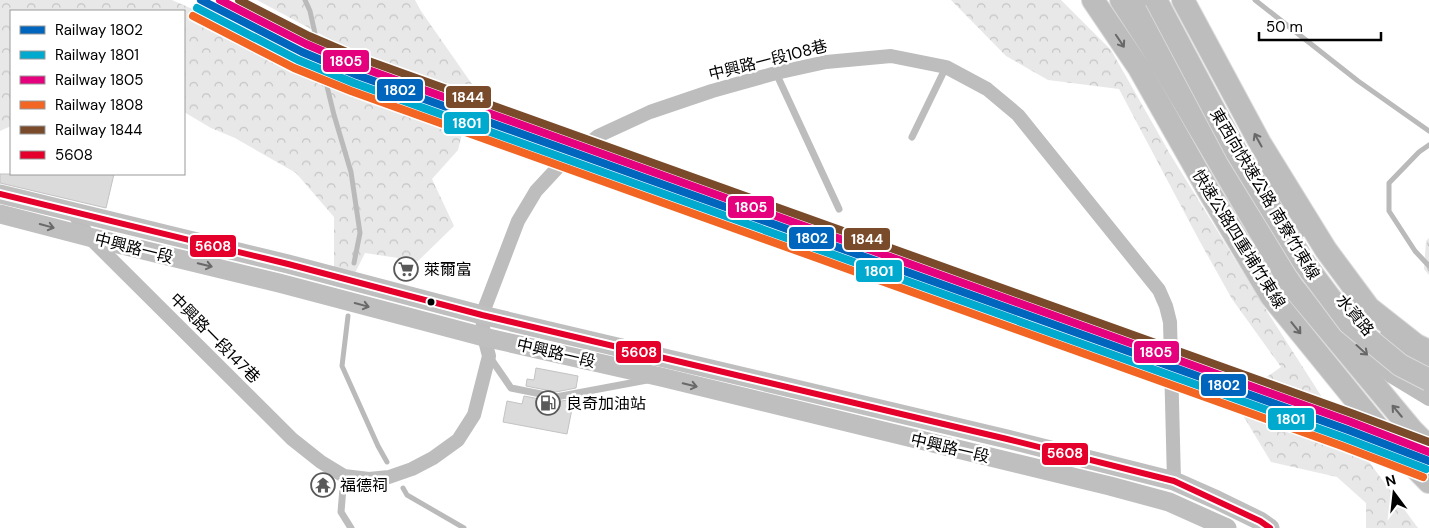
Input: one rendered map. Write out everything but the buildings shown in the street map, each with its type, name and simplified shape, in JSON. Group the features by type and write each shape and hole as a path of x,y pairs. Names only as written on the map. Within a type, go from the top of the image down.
{"highway":[{"name":"快速公路四重埔竹東線","path":"1093,0 1139,68 1270,296 1388,440 1429,482"},
{"name":"快速公路四重埔竹東線","path":"1121,0 1156,54 1292,286 1429,448"},
{"name":"東西向快速公路 南寮竹東線","path":"1156,0 1238,152 1305,264 1349,323 1400,365 1429,380"},
{"name":"東西向快速公路 南寮竹東線","path":"1183,0 1260,144 1326,250 1369,308 1416,345 1429,351"}],"main road":[{"name":"中興路一段","path":"0,194 288,264 482,314 1008,439 1174,481 1226,504 1270,528"},
{"name":"中興路一段","path":"0,214 279,283 484,337 660,377 1169,502 1227,528"}],"street":[{"name":"水資路","path":"1139,0 1324,262 1371,322 1408,354 1429,365"},
{"name":"水資路","path":"1139,0 1230,159 1302,276 1352,341 1391,376 1429,399"},
{"name":"中興路一段108巷","path":"482,314 518,221 536,191 561,164 598,136 650,112 712,91 776,73 826,62 891,56 946,67 988,89 1018,115 1159,290 1170,322 1174,481"},
{"name":"中興路一段147巷","path":"72,212 89,237 292,439 321,462 344,476 369,479 389,477 412,470 434,458 458,440 474,415 489,356 484,337 482,314"}],"lane":[{"path":"912,137 946,67"},
{"path":"776,73 839,209"},
{"path":"489,356 511,388 556,397 660,377"},
{"path":"344,476 341,512 351,528"}],"green space":[{"path":"0,0 172,0 331,70 348,49 257,0 415,0 474,87 458,150 432,179 454,226 418,261 365,253 355,273 334,267 334,217 296,173 235,138 211,128 185,113 185,10 10,10 10,126 0,131"},
{"path":"951,0 1061,0 1111,50 1170,154 1327,405 1418,528 1366,528 1366,503 1337,477 1271,462 1244,417 1258,383 1281,367 1232,299 1119,89 1048,80 1006,56"},
{"path":"1429,238 1429,275 1424,269 1426,241"}],"waterway":[{"path":"305,0 310,11 316,38"},
{"path":"1255,0 1358,81 1429,131"},
{"path":"324,74 351,172 360,233 354,263"},
{"path":"1429,145 1419,152 1389,183 1389,211 1415,251 1429,266"},
{"path":"348,316 342,366 387,462"},
{"path":"403,488 407,495 464,528"}],"rail line":[{"name":"1802","path":"201,0 302,52 357,75 1348,430 1429,461"},
{"name":"1805","path":"220,0 306,44 360,67 1351,422 1429,452"},
{"name":"1844","path":"239,0 309,36 363,59 1429,442"},
{"name":"1801","path":"197,8 298,60 354,83 1345,438 1426,469"},
{"name":"1808","path":"193,16 294,68 351,91 1342,446 1423,477"}],"transit line":[{"name":"5608","path":"0,194 288,264 482,315 1007,439 1174,481 1260,521 1270,528"}],"place":[{"name":"萊爾富","path":"406,269"},
{"name":"良奇加油站","path":"548,403"},
{"name":"福德祠","path":"323,485"}]}
